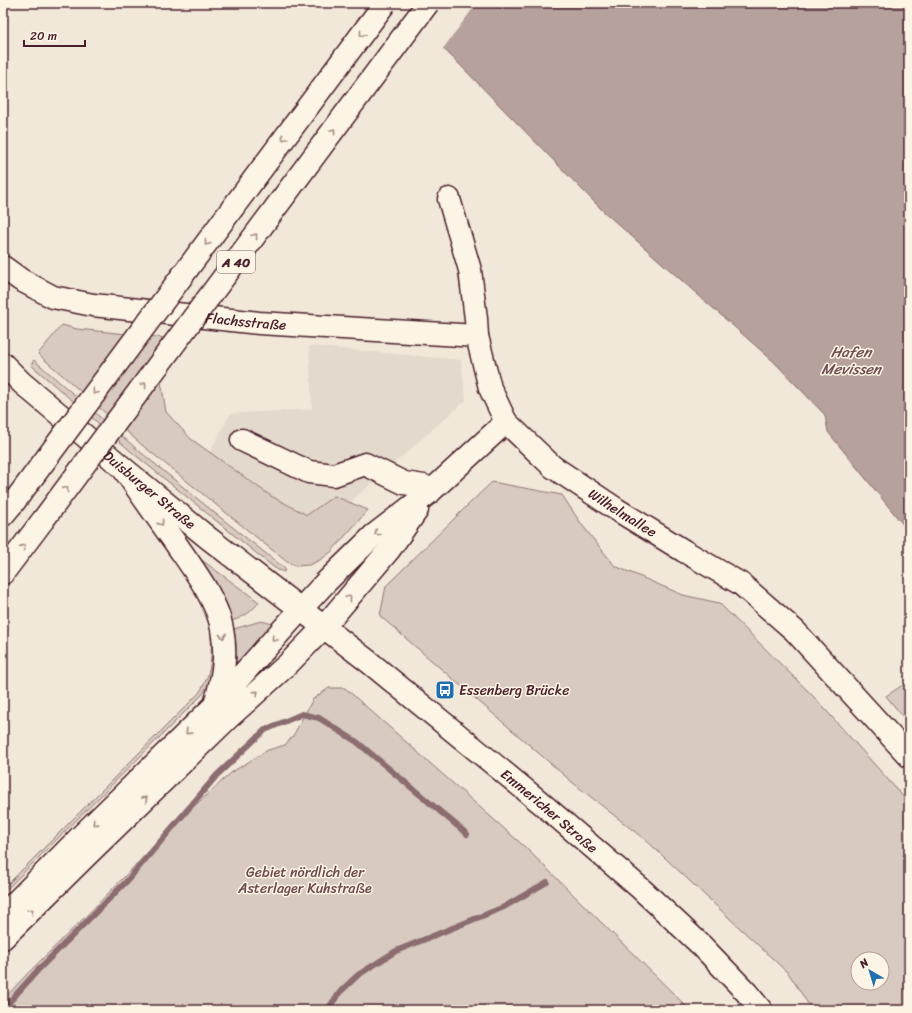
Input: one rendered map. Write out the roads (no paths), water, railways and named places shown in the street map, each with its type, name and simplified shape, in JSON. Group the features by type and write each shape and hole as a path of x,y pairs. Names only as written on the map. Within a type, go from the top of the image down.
{"main road":[{"name":"A 40","path":"8,509 385,3"},
{"name":"A 40","path":"3,573 428,3"},
{"name":"Wilhelmallee","path":"449,200 470,270 477,336 490,388 506,422 553,467 616,509 741,584 795,631 909,756"},
{"name":"Flachsstraße","path":"3,267 21,280 53,296 93,305 260,323 477,336"},
{"name":"Duisburger Straße","path":"3,364 22,383 123,468 213,542 323,628"},
{"path":"3,915 79,838 216,704 325,582 373,536 430,492 506,422"},
{"path":"242,440 309,472 334,475 365,464 404,483 424,486 430,492"},
{"path":"123,468 190,564 213,601 222,628 225,654 223,675 216,704"},
{"path":"3,938 221,724 288,664 323,628 389,550 430,492"},
{"name":"Emmericher Straße","path":"323,628 375,667 540,802 640,888 702,946 747,993 761,1010"}],"water":[{"name":"Hafen Mevissen","path":"397,3 909,3 909,532 828,432 825,415 774,362 603,211"}],"waterway":[{"path":"3,1009 38,970 126,882 217,775 265,730 302,714 319,718 357,742 467,834"},
{"path":"327,1010 341,991 358,975 396,951 504,907 547,882"}],"place":[{"name":"Essenberg Brücke","path":"445,690"}],"park label":[{"name":"Gebiet nördlich der Asterlager Kuhstraße","path":"305,880"}]}
